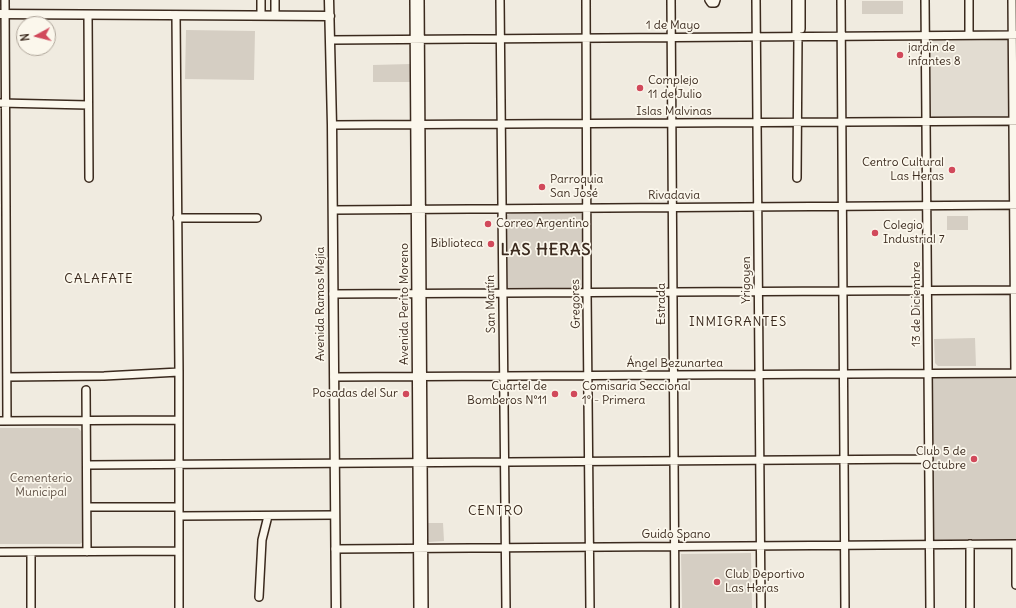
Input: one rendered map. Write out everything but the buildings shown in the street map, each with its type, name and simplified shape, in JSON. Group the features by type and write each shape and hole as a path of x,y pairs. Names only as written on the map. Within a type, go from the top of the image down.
{"main road":[{"name":"Avenida Ramos Mejía","path":"329,0 331,40 333,210 336,608"},
{"path":"3,14 330,16"}],"street":[{"path":"6,0 3,14 4,343 7,376 4,421 178,420"},
{"path":"261,0 261,15"},
{"path":"275,0 275,15"},
{"name":"Avenida Perito Moreno","path":"414,0 417,39 421,548 424,608"},
{"name":"Avenida Perito Moreno","path":"417,39 420,0"},
{"name":"San Martín","path":"500,0 500,124 506,608"},
{"name":"Gregores","path":"586,0 590,608"},
{"name":"Estrada","path":"671,0 675,608"},
{"path":"709,0 711,3 715,3 716,0"},
{"name":"Yrigoyen","path":"756,0 761,608"},
{"path":"796,0 796,32 798,36 797,178"},
{"path":"798,36 801,32 801,0"},
{"path":"841,0 845,608"},
{"name":"13 de Diciembre","path":"925,0 930,608"},
{"path":"969,0 969,35"},
{"path":"1012,0 1014,35 1015,373"},
{"path":"88,15 89,178"},
{"path":"176,15 179,608"},
{"name":"1 de Mayo","path":"331,40 1014,35"},
{"path":"3,103 88,105"},
{"name":"Islas Malvinas","path":"332,125 1014,121"},
{"name":"Rivadavia","path":"333,210 1015,205"},
{"path":"177,218 257,218"},
{"path":"333,294 1015,290"},
{"path":"7,376 104,376 179,372"},
{"name":"Ángel Bezunartea","path":"334,377 1015,373"},
{"path":"86,390 87,552"},
{"path":"87,465 335,465 929,460"},
{"path":"87,507 179,507"},
{"path":"179,516 335,515"},
{"path":"259,597 262,540 268,516"},
{"path":"970,544 970,608"},
{"path":"1016,544 1016,585"},
{"name":"Guido Spano","path":"335,549 1016,544"},
{"name":"Avenida Perito Moreno","path":"418,608 421,548"},
{"path":"0,552 179,551"},
{"path":"31,552 31,608"}],"shaded area":[{"path":"925,35 1016,35 1016,121 926,121"}],"green space":[{"path":"862,1 903,1 903,14 862,14"},
{"path":"186,30 255,31 254,80 185,79"},
{"path":"410,64 410,82 373,82 373,65"},
{"path":"578,212 584,215 584,289 507,290 505,218 507,215 512,213"},
{"path":"947,216 968,216 968,230 947,230"},
{"path":"975,338 976,366 938,366 935,363 934,339"},
{"name":"Club 5 de Octubre","path":"1016,377 1016,540 932,540 931,378"},
{"name":"Cementerio Municipal","path":"0,428 78,428 81,431 83,542 80,544 0,544"},
{"path":"426,523 443,523 444,541 429,542 427,540"},
{"name":"Club Deportivo Las Heras","path":"751,553 752,608 682,608 681,554"}],"place":[{"name":"jardin de infantes 8","path":"900,55"},
{"name":"Complejo 11 de Julio","path":"640,88"},
{"name":"Centro Cultural Las Heras","path":"952,170"},
{"name":"Parroquia San José","path":"542,187"},
{"name":"Correo Argentino","path":"488,224"},
{"name":"Colegio Industrial 7","path":"875,233"},
{"name":"Biblioteca","path":"491,244"},
{"name":"Posadas del Sur","path":"406,394"},
{"name":"Cuartel de Bomberos N°11","path":"555,394"},
{"name":"Comisaría Seccional 1º - Primera","path":"574,394"},
{"name":"Club 5 de Octubre","path":"974,459"},
{"name":"Club Deportivo Las Heras","path":"717,582"}],"district":[{"name":"LAS HERAS","path":"546,250"},
{"name":"CALAFATE","path":"99,279"},
{"name":"INMIGRANTES","path":"738,322"},
{"name":"CENTRO","path":"496,511"}]}
